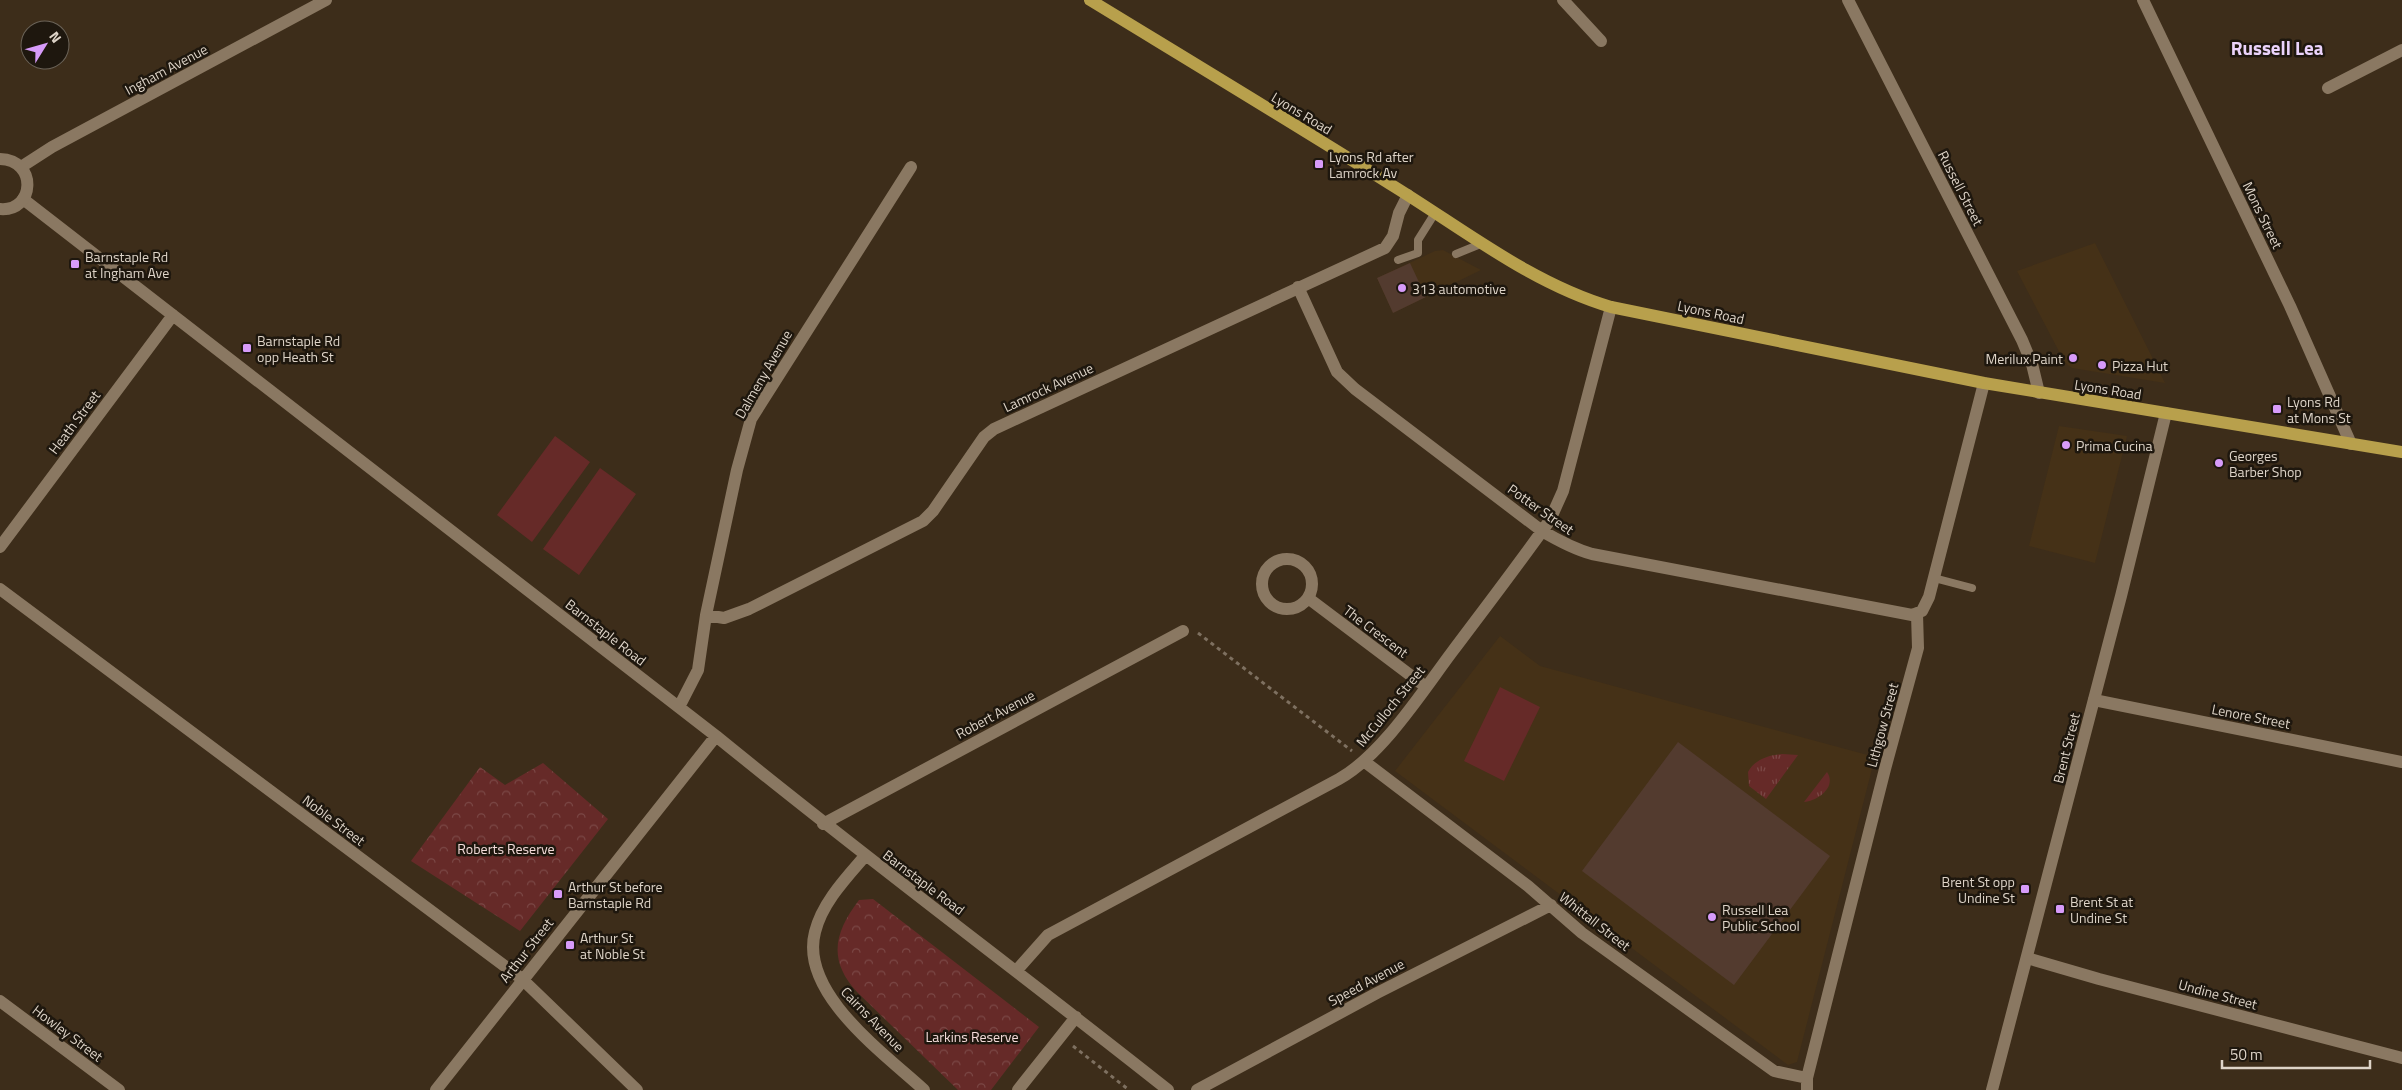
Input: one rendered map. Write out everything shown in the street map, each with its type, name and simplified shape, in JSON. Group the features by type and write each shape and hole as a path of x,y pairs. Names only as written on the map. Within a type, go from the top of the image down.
{"main road":[{"name":"Lyons Road","path":"1090,0 1545,282 1583,298 1611,307 1984,383 2402,452"}],"street":[{"name":"Ingham Avenue","path":"22,167 52,147 326,0"},
{"path":"1563,0 1601,41"},
{"name":"Russell Street","path":"1848,0 2022,340 2032,364 2039,393"},
{"name":"Mons Street","path":"2144,0 2290,306 2351,444"},
{"path":"2328,88 2402,50"},
{"path":"0,159 15,162 22,167 28,183 23,199 11,208 0,209"},
{"name":"Dalmeny Avenue","path":"679,707 698,670 706,615 737,470 751,419 912,167"},
{"name":"Lamrock Avenue","path":"706,615 724,618 749,609 923,521 933,511 984,437 994,429 1385,248 1394,236 1399,213 1408,196"},
{"name":"Barnstaple Road","path":"23,199 679,707 823,824 1017,970 1168,1090"},
{"name":"Potter Street","path":"1298,287 1337,372 1355,389 1542,531 1576,550 1912,616 1917,614"},
{"name":"McCulloch Street","path":"1017,970 1036,947 1055,930 1339,779 1365,762 1426,687 1553,514 1563,491 1611,307"},
{"name":"Heath Street","path":"0,547 173,315"},
{"path":"1917,614 1926,607 1984,383"},
{"name":"Brent Street","path":"1992,1090 2094,700 2166,413"},
{"path":"1285,559 1300,563 1310,575 1312,591 1308,598 1303,604 1288,610 1273,605 1263,594 1262,578 1265,571 1277,560 1285,559"},
{"name":"Noble Street","path":"0,589 522,979 637,1090"},
{"name":"The Crescent","path":"1308,598 1426,687"},
{"name":"Lithgow Street","path":"1807,1084 1882,779 1918,648 1917,614"},
{"name":"Robert Avenue","path":"823,824 1183,631"},
{"name":"Lenore Street","path":"2094,700 2402,762"},
{"name":"Arthur Street","path":"436,1090 716,736"},
{"name":"Whittall Street","path":"1365,762 1551,905 1582,933 1774,1071 1807,1084"},
{"name":"Cairns Avenue","path":"865,856 827,904 815,932 813,959 822,985 839,1009 924,1090"},
{"name":"Speed Avenue","path":"1197,1090 1377,993 1551,905"},
{"name":"Undine Street","path":"2027,958 2402,1058"},
{"name":"Howley Street","path":"0,1001 119,1090"},
{"path":"1018,1090 1076,1017"}],"lane":[{"path":"1398,260 1418,253 1418,240 1435,213"},
{"path":"1456,254 1483,243"},
{"path":"1934,578 1972,588"}],"path":[{"path":"1183,631 1200,633 1365,762"},
{"path":"1061,1037 1130,1090"}],"shaded area":[{"path":"2095,243 2165,383 2072,368 2065,363 2017,271"},
{"path":"1443,250 1481,270 1393,313 1377,278 1435,251"},
{"path":"2059,426 2127,436 2095,563 2029,546"},
{"name":"Russell Lea Public School","path":"1500,636 1540,666 1875,757 1797,1062 1788,1065 1395,771"}],"green space":[{"path":"555,436 590,462 532,542 497,515"},
{"path":"600,468 636,494 579,575 543,549"},
{"path":"1500,687 1540,707 1504,781 1464,761"},
{"path":"1772,755 1798,755 1766,799 1749,786 1748,772 1754,764 1763,759"},
{"name":"Roberts Reserve","path":"543,763 608,819 520,931 411,861 480,767 505,785"},
{"path":"1827,772 1830,783 1825,792 1815,799 1804,802"},
{"name":"Larkins Reserve","path":"873,899 1039,1027 991,1090 958,1090 847,980 838,957 840,934 844,923 859,900"}],"building":[{"name":"313 automotive","path":"1410,263 1426,297 1393,313 1377,278"},
{"path":"1678,742 1830,856 1734,985 1582,871"}],"place":[{"name":"Lyons Rd after Lamrock Av","path":"1319,164"},
{"name":"Barnstaple Rd at Ingham Ave","path":"75,264"},
{"name":"313 automotive","path":"1402,288"},
{"name":"Barnstaple Rd opp Heath St","path":"247,348"},
{"name":"Merilux Paint","path":"2073,358"},
{"name":"Pizza Hut","path":"2102,365"},
{"name":"Lyons Rd at Mons St","path":"2277,409"},
{"name":"Prima Cucina","path":"2066,445"},
{"name":"Georges Barber Shop","path":"2219,463"},
{"name":"Brent St opp Undine St","path":"2025,889"},
{"name":"Arthur St before Barnstaple Rd","path":"558,894"},
{"name":"Brent St at Undine St","path":"2060,909"},
{"name":"Russell Lea Public School","path":"1712,917"},
{"name":"Arthur St at Noble St","path":"570,945"}],"district":[{"name":"Russell Lea","path":"2277,47"}]}
